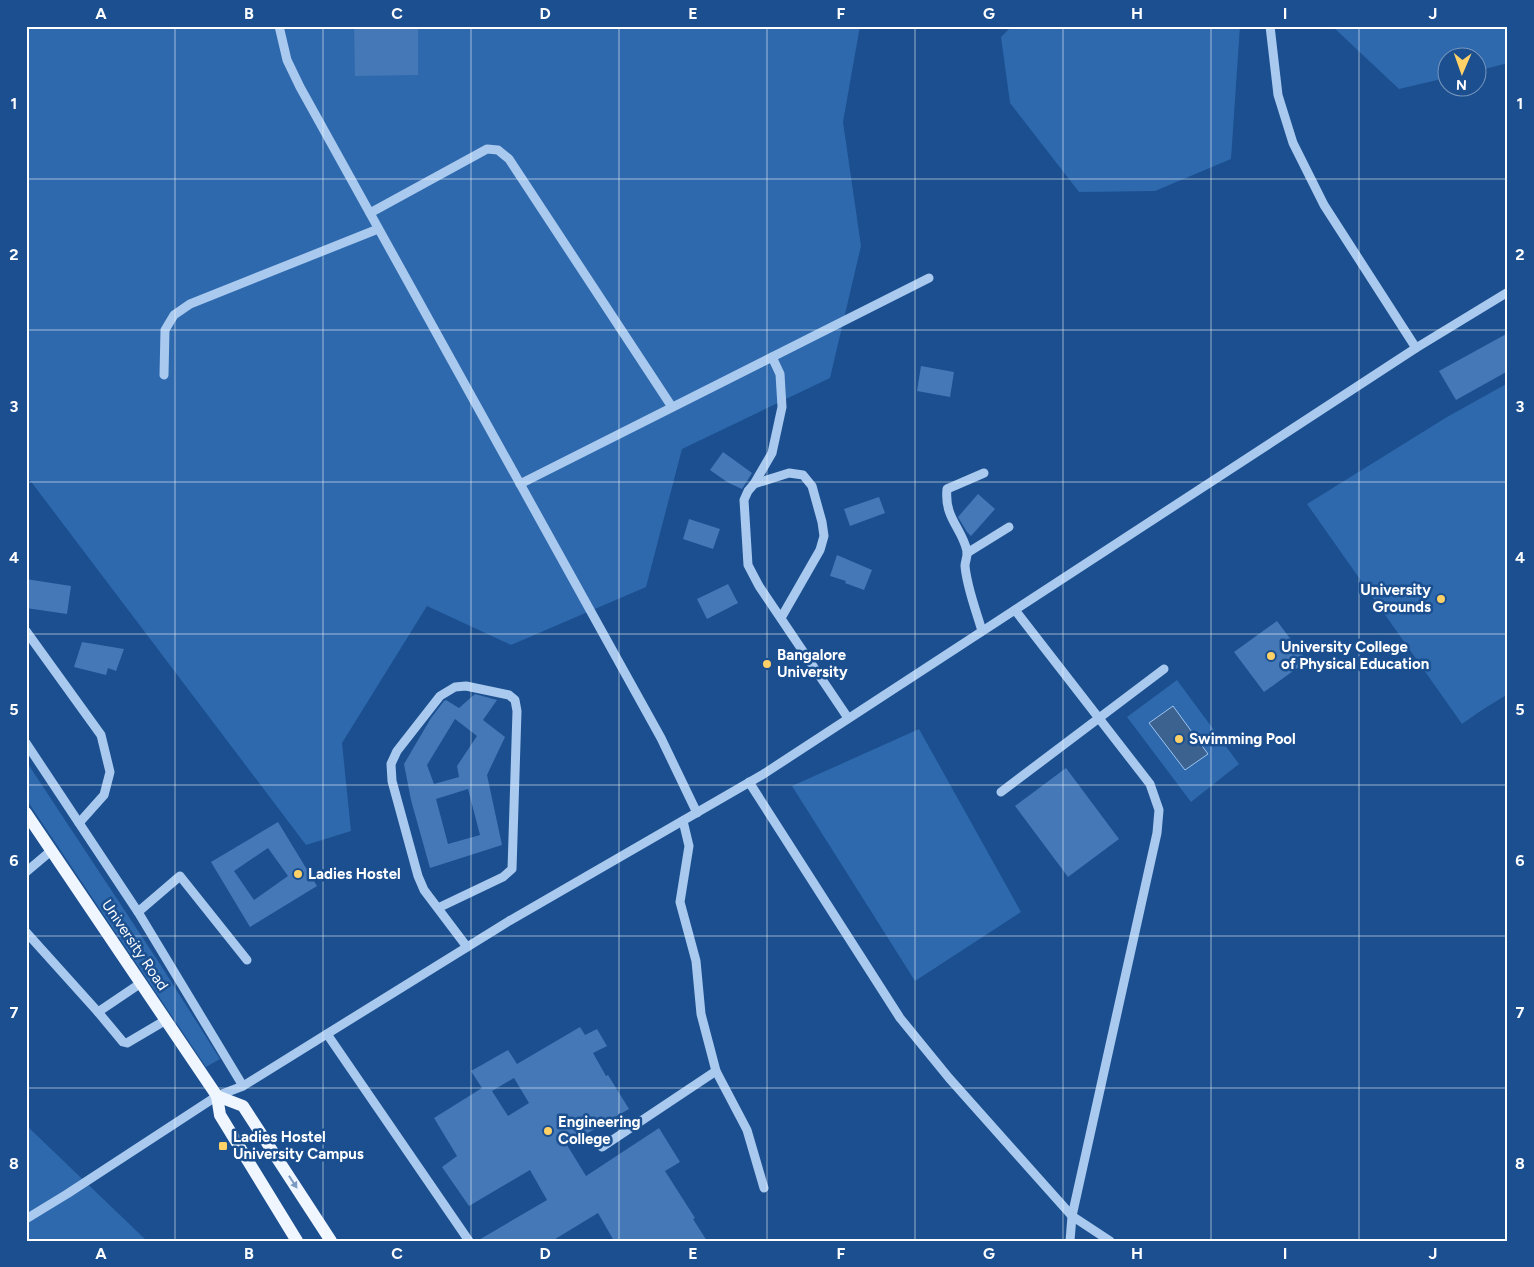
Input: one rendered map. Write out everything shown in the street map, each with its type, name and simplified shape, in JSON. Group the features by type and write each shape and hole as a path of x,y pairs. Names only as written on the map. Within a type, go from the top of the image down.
{"main road":[{"name":"University Road","path":"26,812 217,1096 220,1115 297,1241"},
{"path":"217,1096 243,1106 331,1241"}],"street":[{"path":"279,26 287,60 300,87 662,738 697,812"},
{"path":"1270,26 1278,95 1293,143 1324,205 1416,348"},
{"path":"370,213 487,149 498,150 509,159 672,407"},
{"path":"164,375 165,330 174,315 190,304 378,229"},
{"path":"520,484 929,278"},
{"path":"26,1218 67,1194 217,1096 243,1086 467,947 749,782 1416,348 1508,292"},
{"path":"772,357 780,374 782,406 772,453 744,500 748,565 848,718"},
{"path":"754,484 789,473 803,475 812,486 822,522 824,536 820,550 781,618"},
{"path":"982,631 965,565 968,554 952,520 946,499 947,489 984,474"},
{"path":"968,554 1009,527"},
{"path":"1015,610 1150,784 1159,810 1157,834 1072,1216 1070,1241"},
{"path":"26,631 101,735 110,772 104,795 79,823"},
{"path":"1001,792 1164,669"},
{"path":"438,908 503,877 512,869 517,711 515,700 509,695 466,686 455,687 440,696 397,751 391,764 392,781 418,876 424,890 467,947"},
{"path":"26,743 138,912 243,1086"},
{"path":"749,782 900,1018 949,1078 1072,1216 1110,1241"},
{"path":"683,820 689,846 680,902 696,961 701,1014 716,1071 746,1130 764,1188"},
{"path":"26,872 52,850"},
{"path":"138,912 180,876 247,960"},
{"path":"26,932 123,1042 127,1043 166,1020"},
{"path":"98,1012 141,983"},
{"path":"327,1034 469,1241"},
{"path":"602,1147 716,1071"}],"shaded area":[{"path":"26,26 860,26 843,122 861,246 830,378 682,449 646,587 511,645 427,606 342,743 351,831 306,845 26,475"},
{"path":"1012,26 1240,26 1231,159 1155,191 1079,192 1010,103 1001,37"},
{"path":"1332,26 1508,26 1508,63 1486,69 1486,48 1436,48 1436,80 1399,89"},
{"name":"University Grounds","path":"1508,383 1508,694 1462,724 1307,504 1447,417"},
{"path":"1177,680 1239,764 1191,802 1127,717"},
{"name":"Swimming Pool","path":"1173,706 1208,754 1185,770 1149,723"},
{"path":"919,729 1021,912 915,981 792,786"},
{"path":"26,761 160,964 220,1059 206,1067 26,799"},
{"path":"26,1125 147,1241 26,1241"}],"building":[{"path":"354,26 418,26 418,75 355,76"},
{"path":"1508,333 1508,371 1456,400 1439,371"},
{"path":"921,366 954,372 950,397 917,391"},
{"path":"723,452 752,473 742,489 727,482 710,470"},
{"path":"978,494 995,509 971,536 958,517"},
{"path":"879,497 885,513 850,526 844,509"},
{"path":"689,519 720,529 713,549 683,539"},
{"path":"837,555 872,570 864,590 830,576"},
{"path":"26,579 71,586 67,614 26,608"},
{"path":"728,584 738,603 707,619 697,599"},
{"name":"University College of Physical Education","path":"1277,621 1307,661 1264,692 1234,652"},
{"path":"82,642 124,649 116,671 108,668 106,675 74,667"},
{"path":"475,694 497,700 483,720 505,737 487,775 502,845 430,868 411,800 404,764 431,718 444,701 446,700 459,708","holes":["455,719 477,736 457,766 459,777 434,784 427,765","468,789 480,835 448,844 436,799"]},
{"path":"1066,768 1119,839 1068,877 1015,806"},
{"name":"Ladies Hostel","path":"278,822 317,886 250,927 211,862","holes":["268,848 288,876 254,900 234,871"]},
{"name":"Engineering College","path":"580,1027 585,1035 597,1029 607,1046 593,1053 606,1076 608,1075 629,1109 567,1145 586,1176 659,1128 680,1162 665,1171 695,1218 693,1219 707,1241 614,1241 598,1213 552,1241 477,1241 547,1200 530,1170 469,1206 442,1167 457,1156 434,1118 482,1088 471,1071 508,1050 517,1064","holes":["514,1078 529,1103 508,1116 492,1091"]}],"place":[{"name":"University Grounds","path":"1441,599"},
{"name":"University College of Physical Education","path":"1271,656"},
{"name":"Bangalore University","path":"767,664"},
{"name":"Swimming Pool","path":"1179,739"},
{"name":"Ladies Hostel","path":"298,874"},
{"name":"Engineering College","path":"548,1131"},
{"name":"Ladies Hostel University Campus","path":"223,1146"}]}
